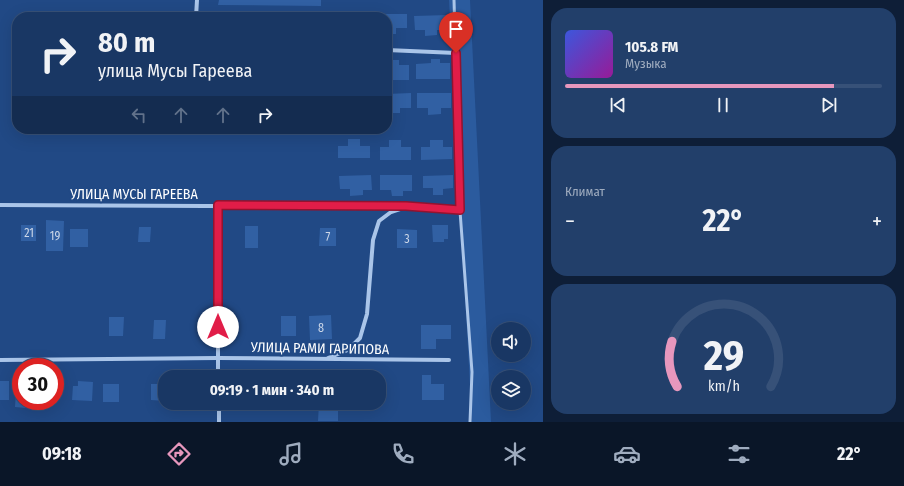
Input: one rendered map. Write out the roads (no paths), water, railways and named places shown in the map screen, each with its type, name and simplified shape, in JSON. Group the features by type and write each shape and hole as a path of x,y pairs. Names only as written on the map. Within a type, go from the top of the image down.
{"street":[{"path":"196,12 197,0"},
{"path":"392,50 456,53"},
{"name":"УЛИЦА МУСЫ ГАРЕЕВА","path":"0,205 406,206 460,210"},
{"path":"218,205 218,370"},
{"path":"326,359 348,350 360,338 367,314 372,240 379,221 391,212 406,206"},
{"name":"УЛИЦА РАМИ ГАРИПОВА","path":"0,360 218,358 449,360"},
{"path":"219,410 219,422"}],"lane":[{"path":"454,0 460,210 472,372 470,422"}]}
